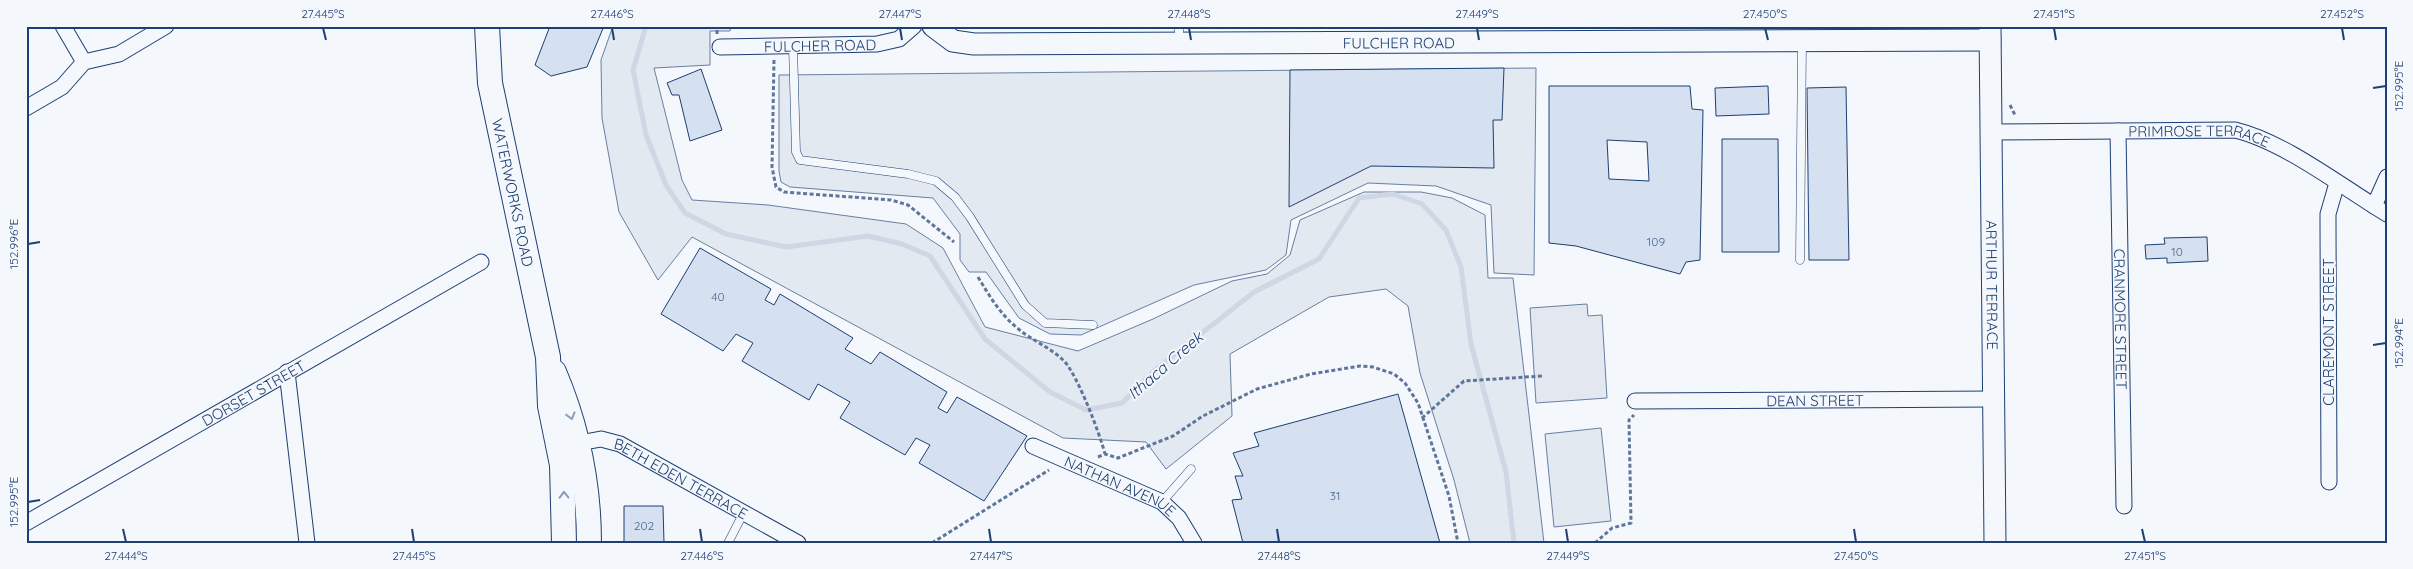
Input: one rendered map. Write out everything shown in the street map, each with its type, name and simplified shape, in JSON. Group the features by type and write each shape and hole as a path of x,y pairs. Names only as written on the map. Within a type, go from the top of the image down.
{"main road":[{"name":"WATERWORKS ROAD","path":"487,26 490,83 548,358 568,403 568,445 563,487 564,543"},
{"name":"WATERWORKS ROAD","path":"568,445 586,490 589,543"}],"street":[{"path":"63,26 84,62"},
{"path":"26,108 62,87 84,62 119,54 166,26"},
{"name":"FULCHER ROAD","path":"720,47 885,43 899,39 914,26"},
{"name":"FULCHER ROAD","path":"933,26 953,41 968,44 1179,35 1802,39 1990,33"},
{"name":"ARTHUR TERRACE","path":"1990,33 1995,543"},
{"name":"PRIMROSE TERRACE","path":"1991,132 2220,130 2242,132 2277,147 2381,210"},
{"name":"CRANMORE STREET","path":"2118,131 2124,506"},
{"path":"2381,210 2387,176"},
{"name":"CLAREMONT STREET","path":"2329,482 2328,227 2330,204 2337,183"},
{"name":"DORSET STREET","path":"26,523 481,262"},
{"path":"287,372 307,543"},
{"name":"DEAN STREET","path":"1635,401 1994,399"},
{"name":"BETH EDEN TERRACE","path":"568,445 601,439 620,444 798,543"},
{"name":"NATHAN AVENUE","path":"1033,446 1067,459 1162,502 1180,518 1194,543"}],"lane":[{"path":"1800,260 1802,39"},
{"path":"793,46 796,152 800,160 908,174 936,181 955,197 970,217 1025,305 1045,323 1093,325"},
{"path":"1162,502 1191,469"},
{"path":"728,543 743,514"}],"path":[{"path":"2006,104 2009,103 2016,115"},
{"path":"978,278 997,309 1020,331 1048,348 1064,362 1077,383 1105,454 1118,458 1173,436 1203,416 1257,389 1311,374 1360,366 1384,370 1405,383 1418,403 1450,496 1458,543"},
{"path":"1422,418 1464,381 1517,376 1542,376"},
{"path":"1595,543 1612,528 1630,524 1629,420 1634,415 1635,401"},
{"path":"932,543 1067,459"}],"shaded area":[{"path":"613,26 731,26 730,31 710,31 710,65 654,68 682,180 692,200 768,205 906,224 943,248 985,327 1078,351 1153,319 1232,281 1267,274 1290,255 1300,220 1364,192 1421,192 1452,198 1485,215 1488,278 1513,278 1544,543 1470,543 1454,480 1420,373 1408,306 1386,289 1329,297 1230,354 1232,416 1166,469 1146,442 1063,438 692,237 658,280 619,212 602,118 601,60"},
{"path":"1536,68 1534,275 1494,273 1491,205 1436,186 1368,183 1291,220 1286,255 1266,270 1194,285 1081,335 1050,334 1019,318 986,272 969,272 960,260 960,234 933,198 790,187 781,182 779,171 779,75"},
{"path":"1587,304 1588,316 1602,315 1607,398 1536,403 1530,308"},
{"path":"1601,428 1611,521 1554,527 1545,434"}],"building":[{"path":"550,26 604,26 587,67 551,76 535,65"},
{"path":"1504,68 1502,120 1493,120 1494,168 1371,166 1289,207 1290,70"},
{"path":"701,69 722,130 690,141 679,95 672,95 667,83"},
{"path":"1549,86 1690,86 1692,109 1703,110 1700,260 1686,262 1680,274 1576,246 1549,243","holes":["1607,140 1647,142 1649,181 1609,179"]},
{"path":"1768,86 1769,114 1716,116 1715,88"},
{"path":"1846,87 1849,260 1809,260 1807,88"},
{"path":"1722,139 1778,139 1779,252 1722,252"},
{"path":"2207,237 2208,261 2167,263 2167,258 2146,259 2145,245 2165,244 2164,238"},
{"path":"700,248 771,289 765,300 774,305 780,294 853,338 845,349 871,364 880,352 947,392 938,408 947,413 957,397 1027,436 984,501 919,463 930,445 916,438 905,455 840,418 850,402 818,384 809,400 742,361 753,343 736,334 723,351 661,314"},
{"path":"1398,394 1440,543 1243,543 1232,500 1242,499 1235,476 1243,476 1233,453 1259,446 1254,433"},
{"path":"624,506 663,506 664,543 624,543"}],"waterway":[{"name":"Ithaca Creek","path":"646,26 633,70 646,135 666,185 685,213 726,234 786,247 868,236 902,244 930,256 985,339 1050,392 1086,410 1122,403 1154,371 1254,292 1319,259 1359,198 1393,194 1422,204 1446,230 1461,267 1471,344 1506,472 1514,543"}]}
